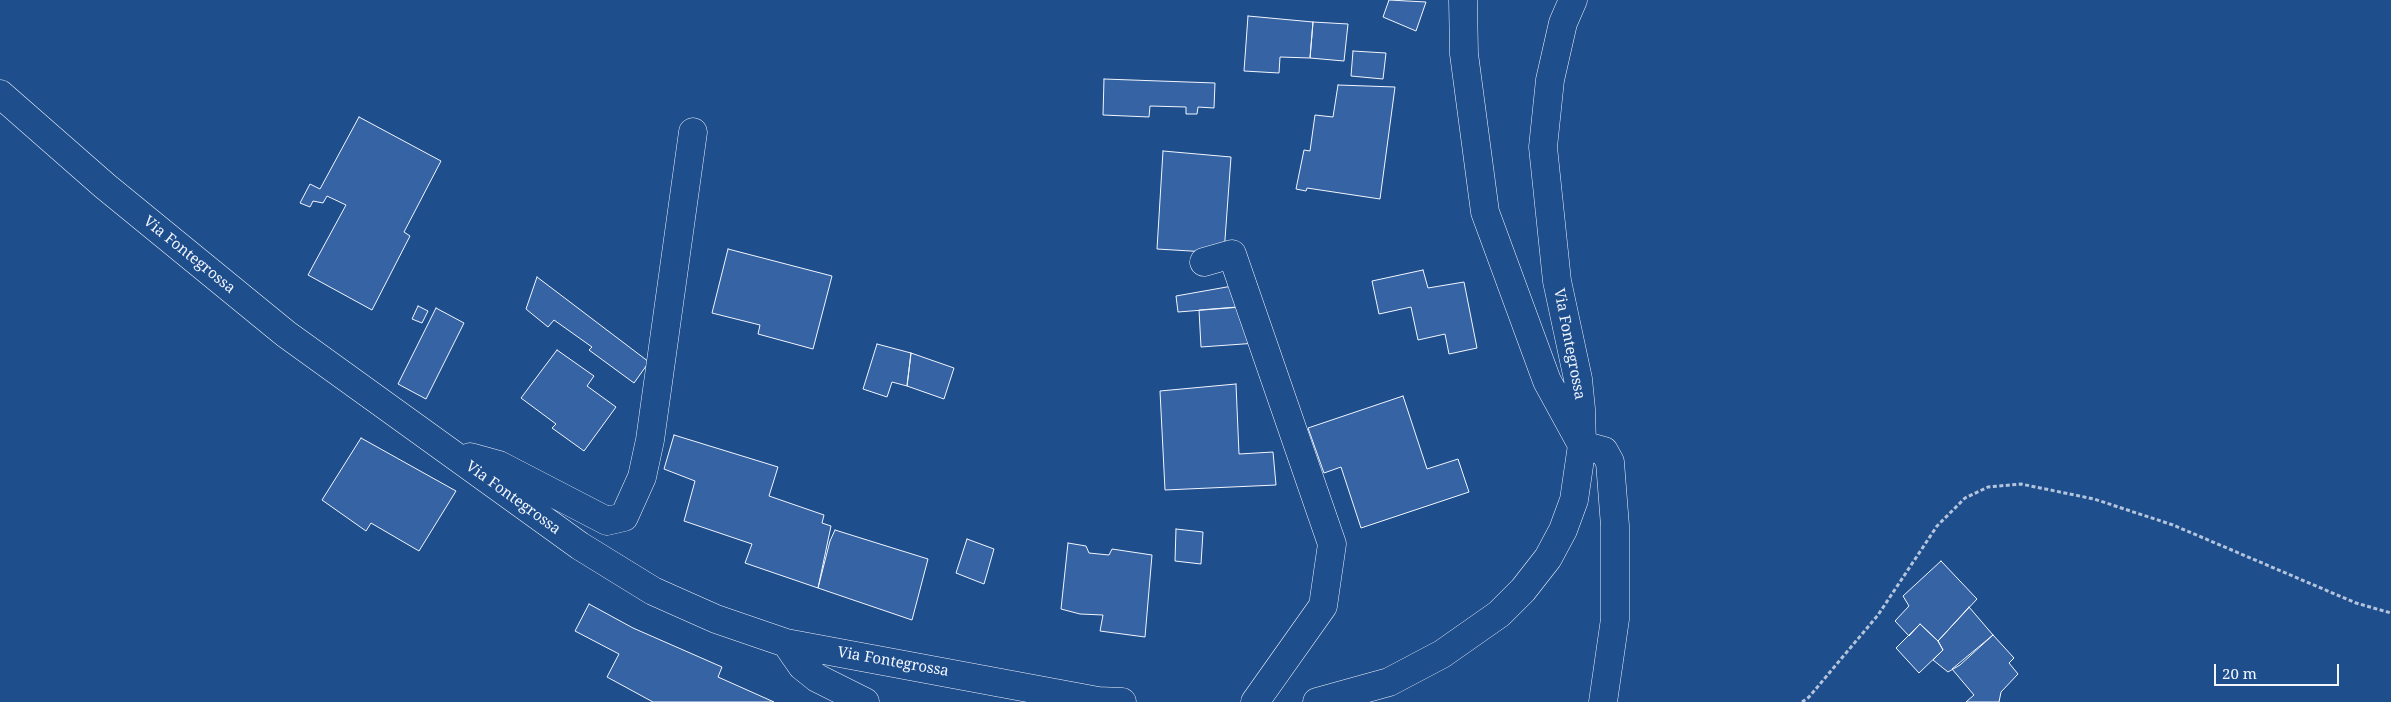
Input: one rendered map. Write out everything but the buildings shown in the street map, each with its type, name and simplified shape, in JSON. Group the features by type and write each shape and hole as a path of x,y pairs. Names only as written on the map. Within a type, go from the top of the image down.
{"street":[{"path":"1463,0 1464,54 1485,212 1547,380 1582,445 1604,451 1610,462 1614,516 1615,619 1603,702"},
{"name":"Via Fontegrossa","path":"1317,702 1389,682 1442,654 1499,614 1524,590 1548,558 1563,530 1574,500 1582,445 1578,379 1557,281 1543,147 1550,80 1563,23 1573,0"},
{"name":"Via Fontegrossa","path":"0,94 105,186 286,334 580,546 653,591 716,619 786,643 1098,700 1122,702"},
{"path":"450,452 499,465 607,522 624,517 642,478 650,440 693,132"},
{"path":"1204,262 1232,254 1332,544 1323,606 1255,702"},
{"path":"786,643 802,666 816,678 865,702"}],"path":[{"path":"1802,702 1809,697 1878,615 1937,526 1965,498 1988,487 2021,484 2094,500 2173,526 2356,603 2391,613"}]}
